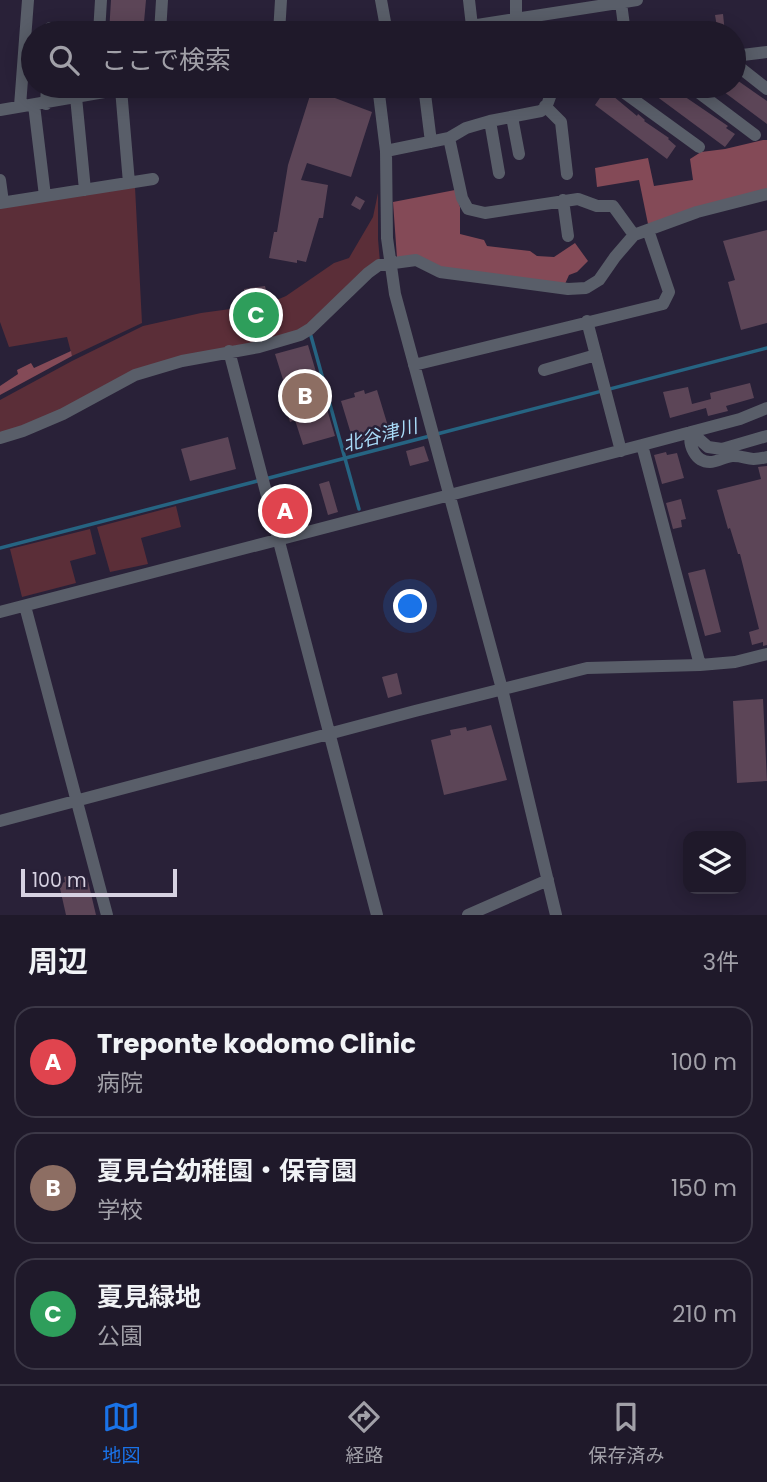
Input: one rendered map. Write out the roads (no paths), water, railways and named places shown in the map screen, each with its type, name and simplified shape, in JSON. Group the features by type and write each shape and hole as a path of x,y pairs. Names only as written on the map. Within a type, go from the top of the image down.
{"street":[{"path":"26,21 28,0"},
{"path":"100,21 101,0"},
{"path":"161,21 162,0"},
{"path":"280,21 281,0"},
{"path":"381,0 385,21"},
{"path":"466,21 469,0"},
{"path":"516,0 520,21"},
{"path":"544,0 544,14"},
{"path":"504,21 590,4 637,0"},
{"path":"621,2 623,21"},
{"path":"746,55 767,52"},
{"path":"746,72 767,89"},
{"path":"20,106 21,93"},
{"path":"42,98 40,104 45,196"},
{"path":"0,110 71,98"},
{"path":"76,98 85,190"},
{"path":"122,98 129,183"},
{"path":"379,98 386,151 389,263 502,690 556,915"},
{"path":"426,98 431,142"},
{"path":"386,151 449,138 466,128 541,111 549,98"},
{"path":"631,98 699,148"},
{"path":"706,98 755,135"},
{"path":"545,106 561,122 567,174"},
{"path":"512,117 519,154"},
{"path":"490,121 499,173"},
{"path":"449,138 462,198 468,209 485,214 578,199 597,206 613,206 634,235"},
{"path":"0,180 1,202 153,179"},
{"path":"0,438 63,414 135,376 182,361 259,347 300,335 310,329 379,265 416,260 440,272 569,289 586,288 599,281 634,235 697,212 767,194"},
{"path":"564,200 568,236"},
{"path":"414,365 663,304 669,292 648,230"},
{"path":"587,321 621,451"},
{"path":"229,351 377,915"},
{"path":"544,370 596,355"},
{"path":"0,612 621,451 740,419 767,408"},
{"path":"691,432 708,447 722,449 767,436"},
{"path":"691,432 689,440 692,448 702,460 708,462 733,456 752,461 767,457"},
{"path":"642,445 700,665"},
{"path":"26,606 107,915"},
{"path":"0,821 587,668 700,665 735,662 767,654"},
{"path":"468,915 548,880"}],"waterway":[{"path":"311,336 359,509"},
{"name":"北谷津川","path":"437,434 767,348"},
{"name":"北谷津川","path":"0,548 430,436"}],"place":[{"name":"夏見緑地","path":"256,315"},
{"name":"夏見台幼稚園・保育園","path":"305,396"},
{"name":"Treponte kodomo Clinic","path":"285,511"}]}
